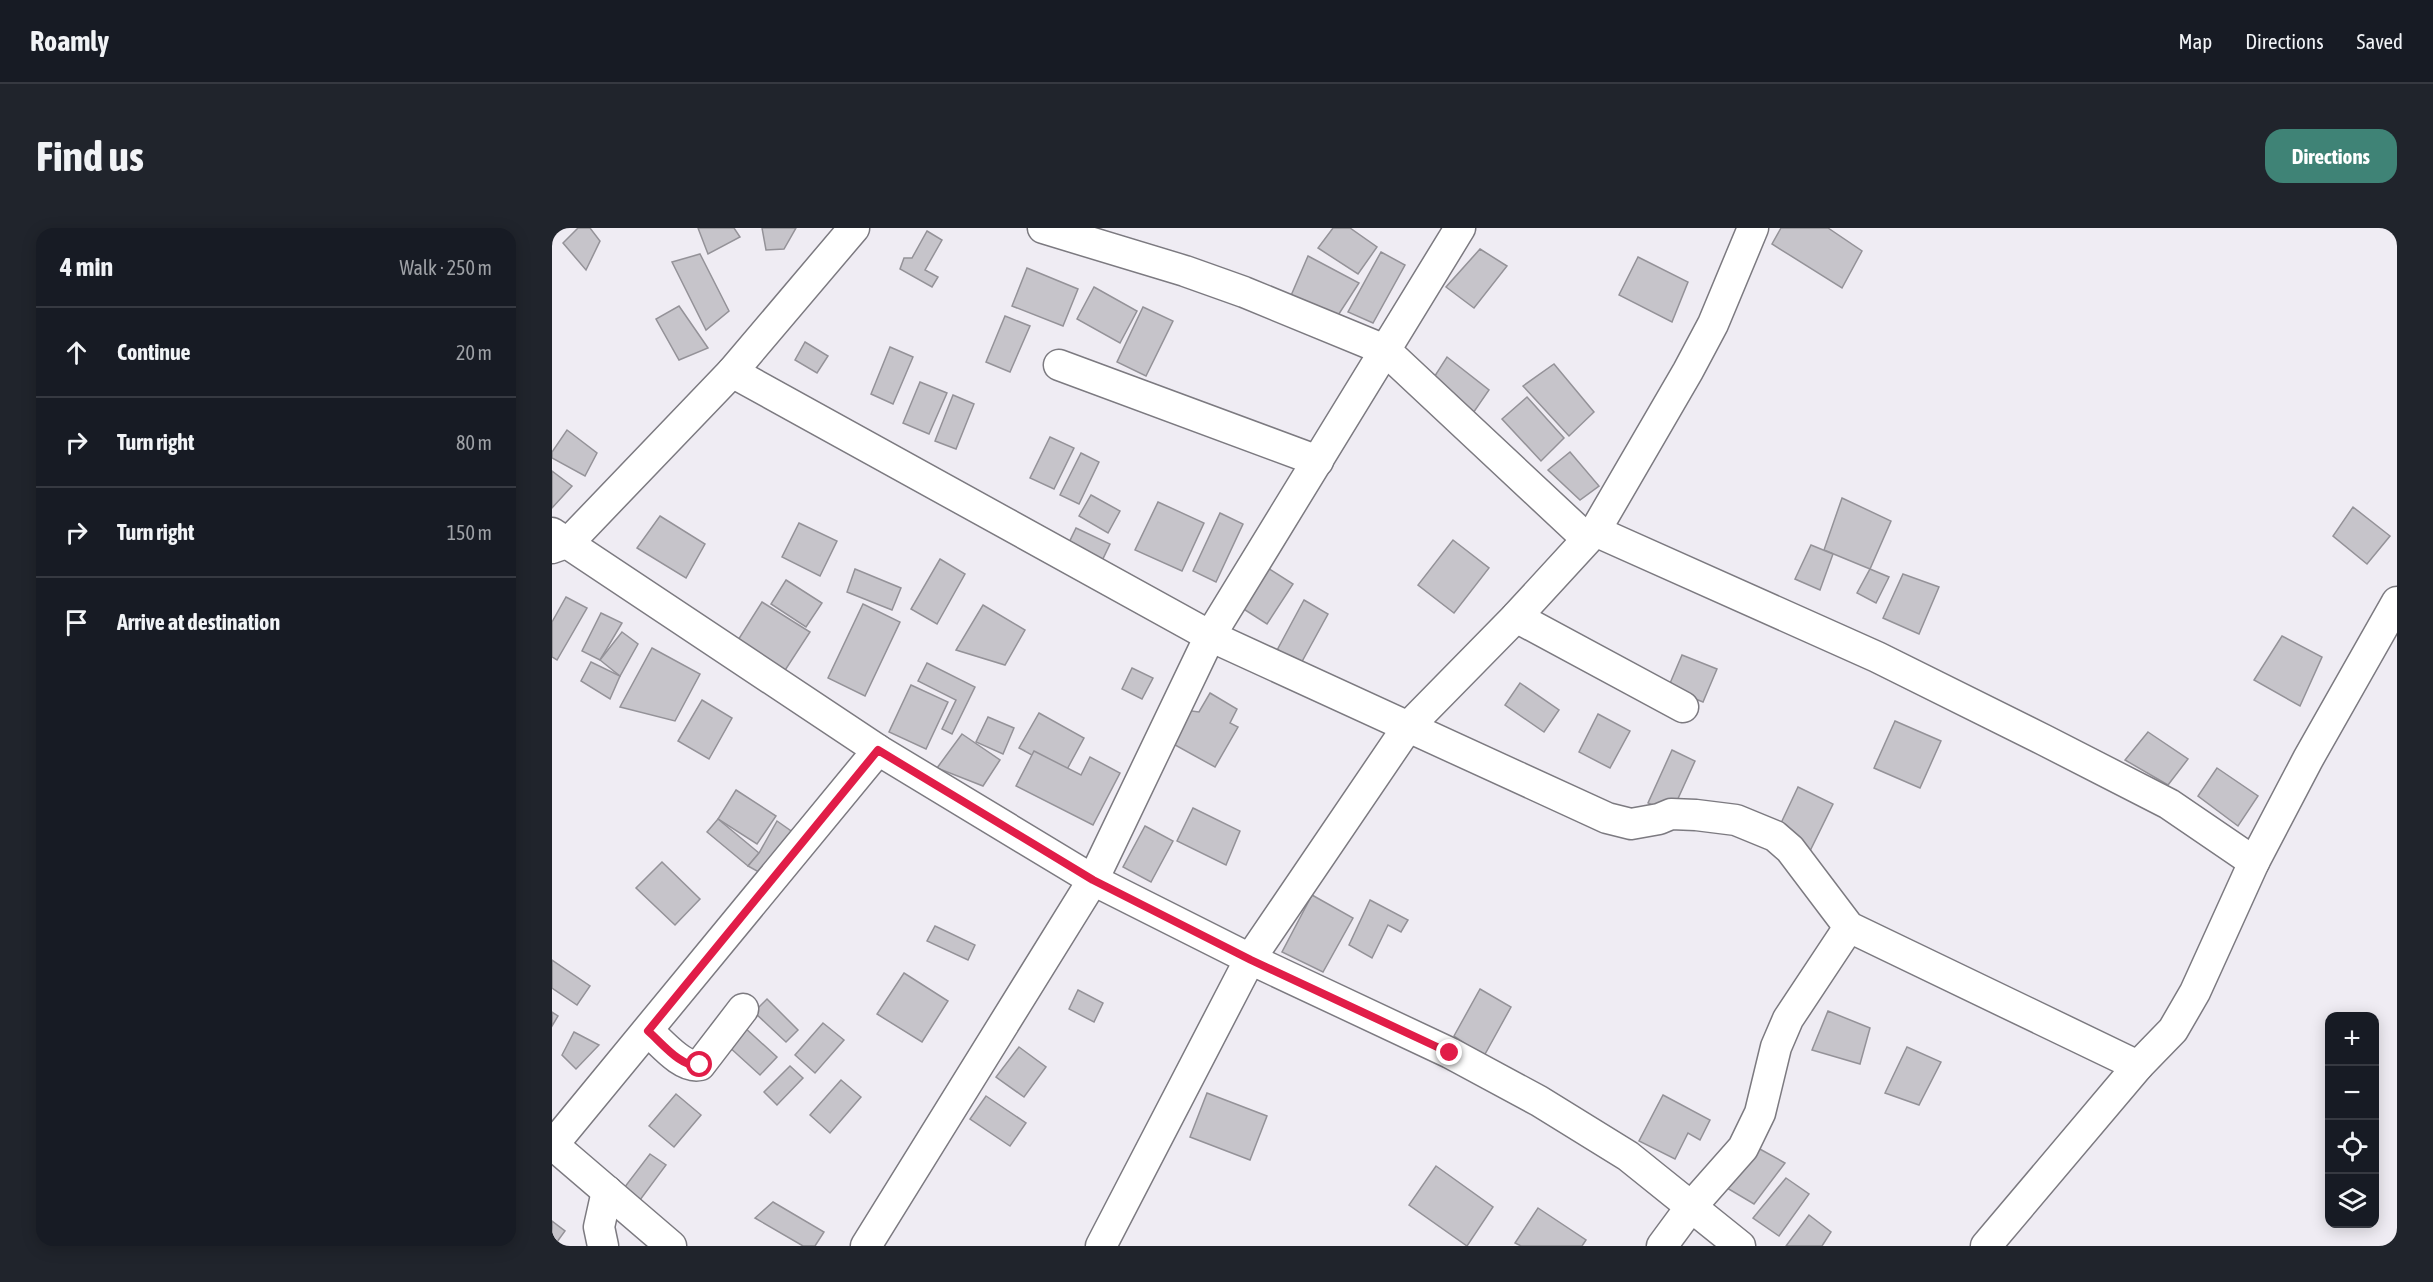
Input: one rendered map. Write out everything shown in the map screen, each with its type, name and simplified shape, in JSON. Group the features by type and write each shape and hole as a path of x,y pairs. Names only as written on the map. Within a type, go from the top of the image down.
{"street":[{"path":"854,228 732,372 558,541 878,750 1093,880 1251,960 1450,1053 1539,1101 1628,1156 1740,1246"},
{"path":"1043,228 1185,271 1245,292 1385,350 1590,534 1877,657 2169,804 2254,862"},
{"path":"866,1246 1093,880 1210,636 1460,228"},
{"path":"1101,1246 1251,960 1407,728 1516,617 1590,534 1688,371 1713,324 1753,228"},
{"path":"1059,365 1318,461"},
{"path":"732,372 1210,636 1607,818 1630,824 1659,819 1671,814 1696,815 1736,820 1767,832 1790,849 1849,927 2138,1066"},
{"path":"1986,1246 2138,1066 2173,1030 2194,992 2254,862 2308,759 2397,602"},
{"path":"1516,617 1683,707"},
{"path":"671,1246 552,1145 878,750"},
{"path":"1662,1246 1690,1208 1743,1148 1760,1113 1776,1047 1788,1019 1849,927"},
{"path":"648,1031 685,1063 700,1065 743,1009"},
{"path":"603,1246 599,1227 607,1191"}],"building":[{"path":"578,228 590,228 600,241 586,270 563,243"},
{"path":"698,228 734,228 740,237 708,254"},
{"path":"762,228 796,228 784,249 766,250"},
{"path":"1333,228 1350,228 1377,247 1358,274 1318,248"},
{"path":"1781,228 1828,228 1862,251 1842,288 1772,244"},
{"path":"927,231 942,240 925,270 938,277 932,287 900,269 904,258 912,258"},
{"path":"1480,249 1507,266 1474,308 1446,287"},
{"path":"1381,252 1405,265 1373,323 1348,312"},
{"path":"700,254 729,311 706,330 672,262"},
{"path":"1308,256 1359,283 1333,323 1290,298"},
{"path":"1638,257 1688,282 1672,322 1619,295"},
{"path":"1027,268 1078,289 1063,326 1012,306"},
{"path":"1094,287 1137,311 1120,343 1077,319"},
{"path":"679,306 708,348 679,360 656,319"},
{"path":"1143,307 1173,321 1146,376 1117,362"},
{"path":"1005,316 1030,326 1010,372 986,362"},
{"path":"805,342 828,356 817,373 795,360"},
{"path":"890,347 913,357 893,404 871,394"},
{"path":"1447,357 1489,390 1469,419 1429,385"},
{"path":"1554,364 1594,412 1569,436 1523,386"},
{"path":"920,382 947,393 929,434 903,423"},
{"path":"953,395 974,404 956,449 935,441"},
{"path":"1527,397 1564,438 1541,461 1502,419"},
{"path":"567,430 597,453 585,476 552,458 552,452"},
{"path":"1050,437 1074,448 1054,489 1030,478"},
{"path":"1570,452 1599,486 1580,500 1548,470"},
{"path":"1081,453 1099,462 1079,504 1060,495"},
{"path":"552,471 572,486 552,508"},
{"path":"1091,495 1120,511 1108,533 1079,516"},
{"path":"1842,498 1891,521 1870,569 1824,550"},
{"path":"1158,502 1204,523 1182,571 1135,550"},
{"path":"2353,507 2390,536 2367,564 2333,536"},
{"path":"1220,513 1243,524 1216,582 1193,571"},
{"path":"660,516 705,544 686,578 637,548"},
{"path":"799,523 837,541 820,576 782,557"},
{"path":"1076,528 1110,544 1099,567 1065,551"},
{"path":"1453,540 1489,568 1454,613 1418,585"},
{"path":"1811,545 1833,554 1820,590 1795,579"},
{"path":"940,559 965,574 937,624 911,609"},
{"path":"1268,568 1293,584 1267,624 1242,608"},
{"path":"855,569 901,588 892,610 847,592"},
{"path":"1870,569 1889,577 1876,603 1857,593"},
{"path":"1903,574 1939,587 1919,634 1883,618"},
{"path":"786,580 822,603 806,627 771,604"},
{"path":"566,597 587,608 557,660 552,657 552,622"},
{"path":"1304,600 1328,614 1299,667 1275,654"},
{"path":"762,602 810,632 780,678 733,648"},
{"path":"863,604 900,622 865,696 828,678"},
{"path":"983,605 1025,630 1005,665 956,650"},
{"path":"601,613 622,623 600,660 582,651"},
{"path":"622,632 638,644 620,676 600,660"},
{"path":"2282,636 2322,657 2300,706 2254,680"},
{"path":"652,648 700,674 675,721 620,707"},
{"path":"1682,655 1717,669 1703,702 1668,688"},
{"path":"591,662 620,676 610,699 581,681"},
{"path":"927,663 975,687 952,734 942,729 956,700 918,681"},
{"path":"1132,668 1153,678 1142,699 1122,689"},
{"path":"1520,683 1559,710 1544,732 1505,705"},
{"path":"911,685 948,702 926,749 889,732"},
{"path":"1210,693 1237,709 1230,723 1238,727 1215,767 1166,740 1184,710 1199,712"},
{"path":"702,700 732,718 709,759 678,741"},
{"path":"1039,713 1084,738 1065,773 1019,748"},
{"path":"1598,714 1630,731 1610,768 1579,752"},
{"path":"988,717 1014,728 1003,754 976,742"},
{"path":"1895,721 1941,741 1920,788 1874,768"},
{"path":"2148,732 2188,759 2168,785 2125,760"},
{"path":"962,734 1000,760 983,786 937,768"},
{"path":"1672,750 1695,761 1671,814 1648,803"},
{"path":"1034,751 1081,775 1090,757 1120,773 1093,825 1016,786"},
{"path":"2217,768 2258,796 2238,826 2198,796"},
{"path":"1798,787 1833,804 1809,853 1775,836"},
{"path":"736,790 776,816 757,844 718,819"},
{"path":"1193,808 1240,831 1226,865 1177,841"},
{"path":"718,819 759,853 748,866 707,832"},
{"path":"777,821 794,833 766,876 748,866 759,853"},
{"path":"1145,826 1173,841 1151,882 1123,867"},
{"path":"662,862 700,899 675,925 636,888"},
{"path":"1312,895 1353,918 1323,972 1282,952"},
{"path":"1370,900 1408,920 1401,932 1388,925 1372,958 1349,945"},
{"path":"935,926 975,945 968,960 927,941"},
{"path":"552,960 590,986 577,1005 552,988"},
{"path":"904,973 948,1001 922,1042 877,1014"},
{"path":"1480,989 1511,1007 1484,1056 1454,1036"},
{"path":"1078,990 1103,1003 1094,1022 1069,1009"},
{"path":"767,999 798,1030 786,1042 754,1012"},
{"path":"1828,1011 1870,1028 1860,1064 1812,1050"},
{"path":"552,1012 558,1016 552,1026"},
{"path":"823,1023 844,1040 815,1073 795,1055"},
{"path":"743,1026 777,1057 760,1075 727,1045"},
{"path":"574,1032 599,1045 576,1069 562,1055"},
{"path":"1019,1047 1046,1067 1024,1097 996,1077"},
{"path":"1907,1047 1941,1062 1919,1105 1885,1093"},
{"path":"790,1066 803,1078 777,1105 764,1092"},
{"path":"841,1080 861,1097 830,1133 810,1115"},
{"path":"1207,1093 1267,1116 1250,1160 1190,1137"},
{"path":"676,1094 701,1115 674,1147 649,1126"},
{"path":"1663,1095 1710,1120 1700,1140 1688,1133 1675,1159 1639,1141"},
{"path":"986,1096 1026,1123 1010,1146 970,1119"},
{"path":"1758,1148 1785,1163 1754,1204 1727,1188"},
{"path":"650,1154 666,1165 640,1200 624,1188"},
{"path":"1436,1166 1493,1207 1467,1246 1409,1205"},
{"path":"1786,1178 1809,1194 1779,1236 1753,1218"},
{"path":"773,1202 824,1232 815,1246 803,1246 755,1218"},
{"path":"1538,1208 1586,1240 1582,1246 1521,1246 1515,1243"},
{"path":"1809,1215 1831,1232 1822,1246 1786,1246"},
{"path":"552,1221 565,1231 554,1246 552,1246"}],"route":[{"path":"700,1065 685,1063 648,1031 878,750 1093,880 1251,960 1450,1053"}]}
